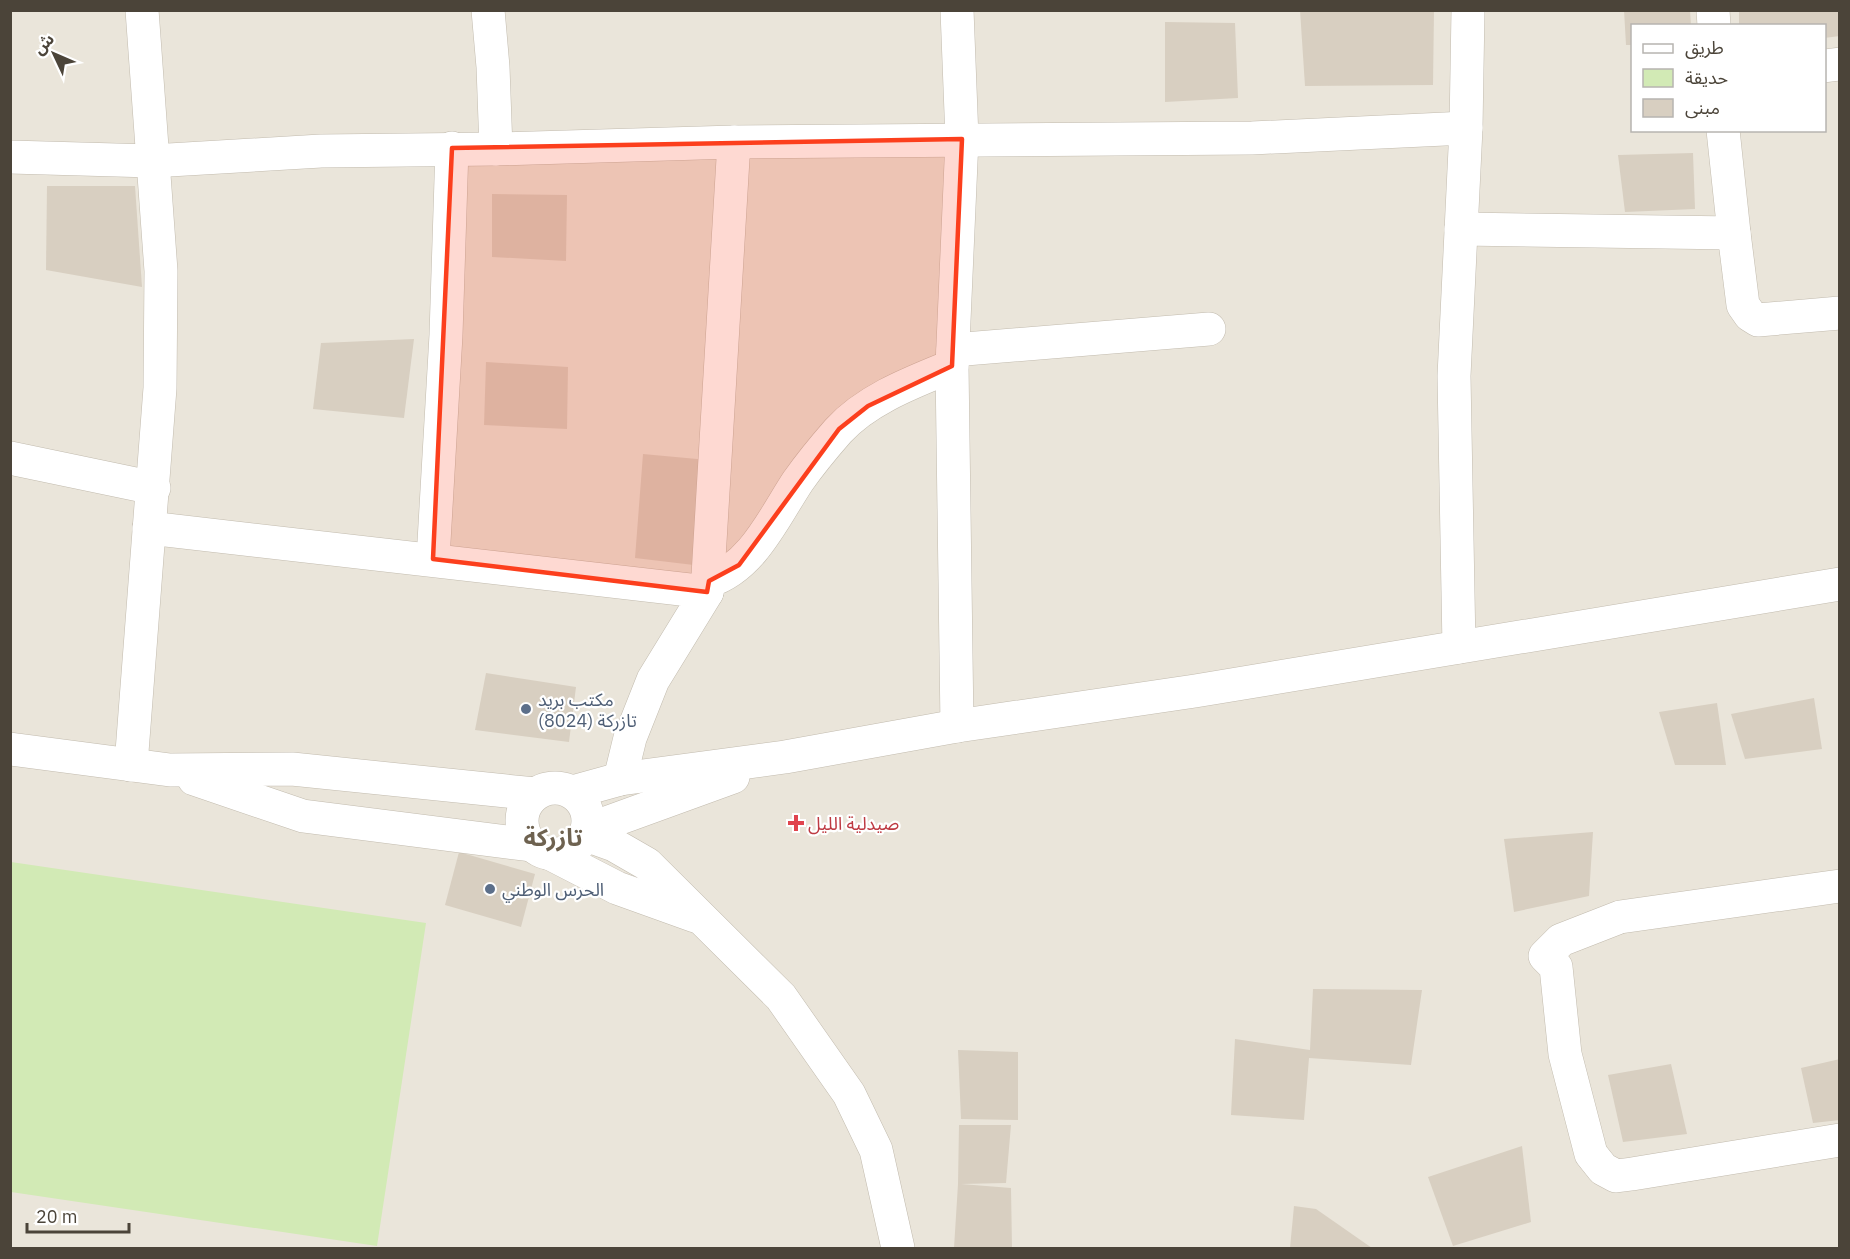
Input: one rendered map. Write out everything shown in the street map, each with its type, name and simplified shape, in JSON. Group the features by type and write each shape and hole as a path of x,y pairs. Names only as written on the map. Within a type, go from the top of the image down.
{"street":[{"path":"131,765 160,388 160,271 142,10"},
{"path":"488,10 496,149"},
{"path":"957,10 962,139 952,358 957,726"},
{"path":"1459,647 1454,376 1466,128 1468,10"},
{"path":"10,157 152,161 321,151 496,149 735,142 1252,138 1466,128"},
{"path":"1723,132 1743,305 1750,315 1758,320 1839,313"},
{"path":"708,587 735,142"},
{"path":"432,560 446,335 452,148"},
{"path":"1461,229 1734,233"},
{"path":"620,779 630,738 653,680 708,587 739,565 763,535 800,478 839,429 867,406 918,380 952,358 1209,329"},
{"path":"10,458 154,488"},
{"path":"149,528 432,560 708,587"},
{"path":"706,920 617,888 541,850 524,835 521,824 522,812 527,802 544,789 554,787 573,792 620,779 785,757 957,726 1195,691 1839,584"},
{"path":"10,749 170,770 292,769 535,794"},
{"path":"586,832 785,757"},
{"path":"170,770 303,816 541,850 569,851 576,847 586,832 587,812 584,804 573,792"},
{"path":"586,832 647,864 706,920 781,997 849,1094 876,1150 898,1248"},
{"path":"1839,886 1620,917 1561,940 1545,956 1556,967 1565,1054 1591,1154 1603,1169 1616,1176 1839,1140"}],"highlighted area":[{"path":"962,139 952,366 868,406 839,429 739,565 709,581 707,592 433,559 452,148"}],"shaded area":[{"name":"تازركة","path":"11,11 1839,11 1839,1248 11,1248"}],"green space":[{"path":"11,862 426,923 377,1246 11,1192"}],"building":[{"path":"1300,10 1434,10 1433,85 1305,86"},
{"path":"1624,10 1690,10 1691,24 1631,24 1631,45 1626,45"},
{"path":"1739,10 1840,10 1840,36 1826,38 1826,24 1739,24"},
{"path":"1165,22 1235,23 1238,98 1165,102"},
{"path":"1693,153 1695,209 1625,212 1618,155"},
{"path":"47,186 135,186 142,287 46,270"},
{"path":"492,194 567,195 566,261 492,257"},
{"path":"414,339 404,418 313,409 321,343"},
{"path":"486,362 568,367 567,429 484,425"},
{"path":"643,454 708,460 702,566 635,558"},
{"name":"مكتب بريد تازركة (8024)","path":"486,673 576,687 569,742 475,730"},
{"path":"1814,698 1822,749 1745,759 1731,714"},
{"path":"1717,703 1726,765 1675,765 1659,712"},
{"path":"1593,832 1589,896 1514,912 1504,839"},
{"name":"الحرس الوطني","path":"459,852 535,874 521,927 445,905"},
{"path":"1313,989 1422,990 1411,1065 1309,1058 1304,1120 1231,1115 1235,1039 1310,1050"},
{"path":"958,1050 1018,1052 1018,1120 961,1119"},
{"path":"1840,1059 1840,1120 1813,1123 1801,1068"},
{"path":"1671,1064 1687,1134 1623,1142 1608,1075"},
{"path":"959,1125 1011,1125 1006,1183 961,1184 1011,1188 1012,1248 954,1248"},
{"path":"1522,1146 1531,1222 1453,1246 1428,1177"},
{"path":"1294,1206 1316,1209 1372,1248 1290,1248"}],"place":[{"name":"مكتب بريد تازركة (8024)","path":"526,709"},
{"name":"صيدلية الليل","path":"796,823"},
{"name":"الحرس الوطني","path":"490,889"}],"district":[{"name":"تازركة","path":"553,837"}]}
